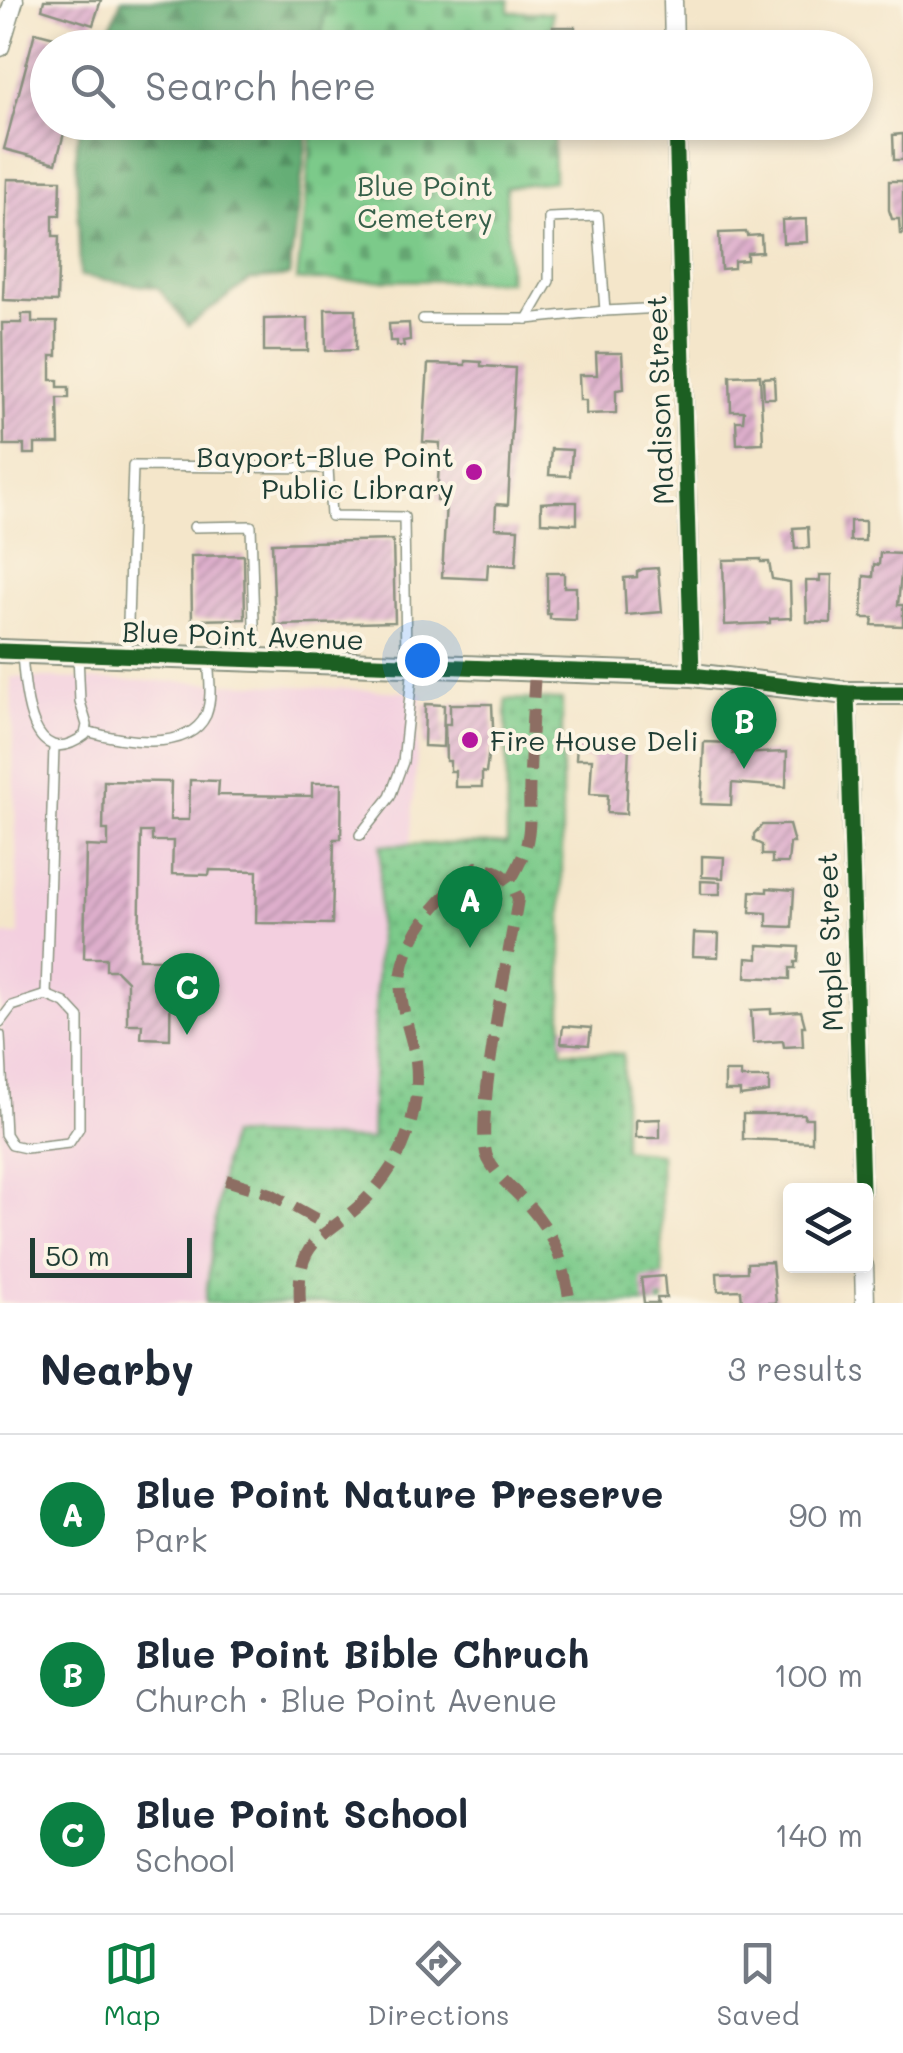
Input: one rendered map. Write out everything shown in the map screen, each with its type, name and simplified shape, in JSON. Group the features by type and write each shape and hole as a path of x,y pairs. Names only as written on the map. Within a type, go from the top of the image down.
{"street":[{"path":"0,46 14,0"},
{"path":"673,0 674,30"},
{"name":"Madison Street","path":"676,140 692,675"},
{"name":"Blue Point Avenue","path":"11,651 692,675 847,693 903,693"},
{"name":"Maple Street","path":"847,693 862,1183"},
{"path":"864,1273 865,1303"}],"lane":[{"path":"528,319 550,281 549,218 598,216 605,312"},
{"path":"423,319 528,319 681,307"},
{"path":"127,656 132,466 328,468 331,516 404,517 410,665 404,762 390,797 360,835"},
{"path":"194,527 251,526 256,660"},
{"path":"11,651 26,704 46,740 54,746 70,746 86,731"},
{"path":"78,654 86,731"},
{"path":"86,731 118,740 158,741 188,734 205,718 210,694 208,658"},
{"path":"46,994 54,746"},
{"path":"0,1022 12,1006 46,994 80,1018 79,1128 69,1143 26,1148 12,1145 5,1134 0,1035"}],"shaded area":[{"path":"11,677 422,693 410,845 381,845 371,1141 223,1163 205,1303 0,1303 0,935 19,935"}],"green space":[{"path":"121,0 326,0 322,30 110,30"},
{"path":"326,0 509,0 509,12 552,12 552,30 323,30"},
{"path":"307,140 289,276 250,280 188,326 158,288 80,276 76,143"},
{"name":"Blue Point Cemetery","path":"311,140 553,140 554,181 506,187 509,281 297,280"},
{"path":"506,699 562,700 562,1051 623,1054 623,1149 660,1153 663,1303 205,1303 230,1135 371,1140 381,845 507,843"}],"building":[{"path":"44,0 101,0 93,25 42,9"},
{"path":"553,27 575,27 575,30"},
{"path":"30,51 30,140 62,140 56,163 4,149"},
{"path":"903,134 903,160 894,160 893,135"},
{"path":"7,179 61,180 60,215 53,215 53,236 59,236 57,302 3,300"},
{"path":"889,181 903,181 903,234 899,219 892,219 889,210"},
{"path":"806,219 807,242 783,243 782,220"},
{"path":"746,232 747,236 761,235 762,252 747,253 747,260 734,261 734,268 721,269 719,233"},
{"path":"325,309 356,309 356,350 326,351"},
{"path":"22,314 32,314 32,322 57,322 57,356 51,356 51,380 58,380 58,387 69,387 69,398 58,398 59,444 35,444 35,454 24,454 24,445 4,445 2,323 22,323"},
{"path":"308,318 308,351 264,351 264,319"},
{"path":"409,323 410,340 403,341 404,346 390,341 389,324"},
{"path":"596,353 622,353 624,389 616,390 616,413 586,414 586,400 580,400 579,375 597,375"},
{"name":"Bayport-Blue Point Public Library","path":"465,361 515,368 508,505 496,504 495,528 518,529 516,566 488,564 487,579 442,577 446,501 437,501 440,443 423,442 428,364 465,365"},
{"path":"760,375 763,443 737,444 736,421 743,421 744,411 731,411 730,376"},
{"path":"774,377 775,398 764,398 763,378"},
{"path":"551,449 572,450 570,476 549,475"},
{"path":"577,502 577,524 541,522 541,503"},
{"path":"850,521 865,521 865,541 850,541"},
{"path":"808,527 809,548 795,549 793,528"},
{"path":"393,540 395,622 275,625 272,543"},
{"path":"880,553 903,554 898,605 903,605 903,626 872,625 873,618 862,618 864,576 873,577"},
{"path":"244,555 245,619 192,620 191,556"},
{"path":"723,560 769,562 772,579 790,582 791,618 725,625"},
{"path":"658,568 662,612 626,615 624,578 637,577 643,569"},
{"path":"547,573 564,573 564,587 576,587 576,620 550,619"},
{"path":"820,575 832,575 831,623 807,622 806,581 820,581"},
{"path":"425,704 444,705 443,747 424,746"},
{"name":"Fire House Deli","path":"450,704 492,704 494,749 489,749 482,787 455,787 455,771 450,771 450,761 446,761 445,724 450,724"},
{"path":"704,742 733,743 733,754 787,752 786,787 732,783 731,805 701,804"},
{"path":"577,744 629,746 626,814 607,813 608,795 590,794 592,759 576,759"},
{"path":"190,780 219,781 218,795 312,796 312,783 342,783 341,839 334,839 332,924 256,923 257,871 172,874 173,841 152,841 152,832 141,832 139,959 171,959 170,1039 141,1038 142,1024 127,1024 127,981 116,970 106,970 106,958 84,958 86,846 108,847 108,830 103,830 104,781 171,782 170,820 189,820"},
{"path":"762,825 789,825 794,843 790,843 788,863 772,863 772,855 762,855 762,845 754,841 754,834"},
{"path":"702,856 724,857 723,878 702,877"},
{"path":"701,881 720,882 720,894 701,894"},
{"path":"767,888 794,890 792,927 767,926 767,913 750,912 751,891 767,892"},
{"path":"694,933 719,934 718,957 693,956"},
{"path":"758,945 799,947 798,962 790,968 790,979 746,977 747,958 758,959"},
{"path":"771,1009 771,1013 801,1011 805,1026 803,1046 784,1047 783,1041 753,1043 751,1010"},
{"path":"563,1026 591,1028 589,1045 561,1043"},
{"path":"725,1072 741,1072 741,1078 769,1078 769,1092 740,1096 740,1091 725,1091"},
{"path":"743,1114 804,1114 804,1118 812,1118 812,1142 743,1139"},
{"path":"660,1119 660,1138 636,1138 636,1120"},
{"path":"772,1262 776,1303 742,1303 741,1290 718,1291 717,1273 747,1272 747,1263"},
{"path":"664,1276 666,1298 657,1298 658,1303 644,1303 641,1278"}],"marked path":[{"path":"511,879 528,839 535,670"},
{"path":"300,1303 302,1266 313,1244 374,1191 402,1147 414,1109 417,1080 402,999 405,961 428,916 477,867 504,876 518,899 489,1074 484,1140 488,1159 546,1229 561,1263 570,1303"},
{"path":"226,1180 271,1194 330,1227"}],"cycle path":[{"path":"677,140 692,675"},
{"path":"0,651 692,675 847,693 903,693"},
{"path":"847,693 862,1183"}],"place":[{"name":"Bayport-Blue Point Public Library","path":"474,472"},
{"name":"Fire House Deli","path":"470,740"},
{"name":"Blue Point Bible Chruch","path":"744,769"},
{"name":"Blue Point Nature Preserve","path":"470,948"},
{"name":"Blue Point School","path":"187,1035"}]}
